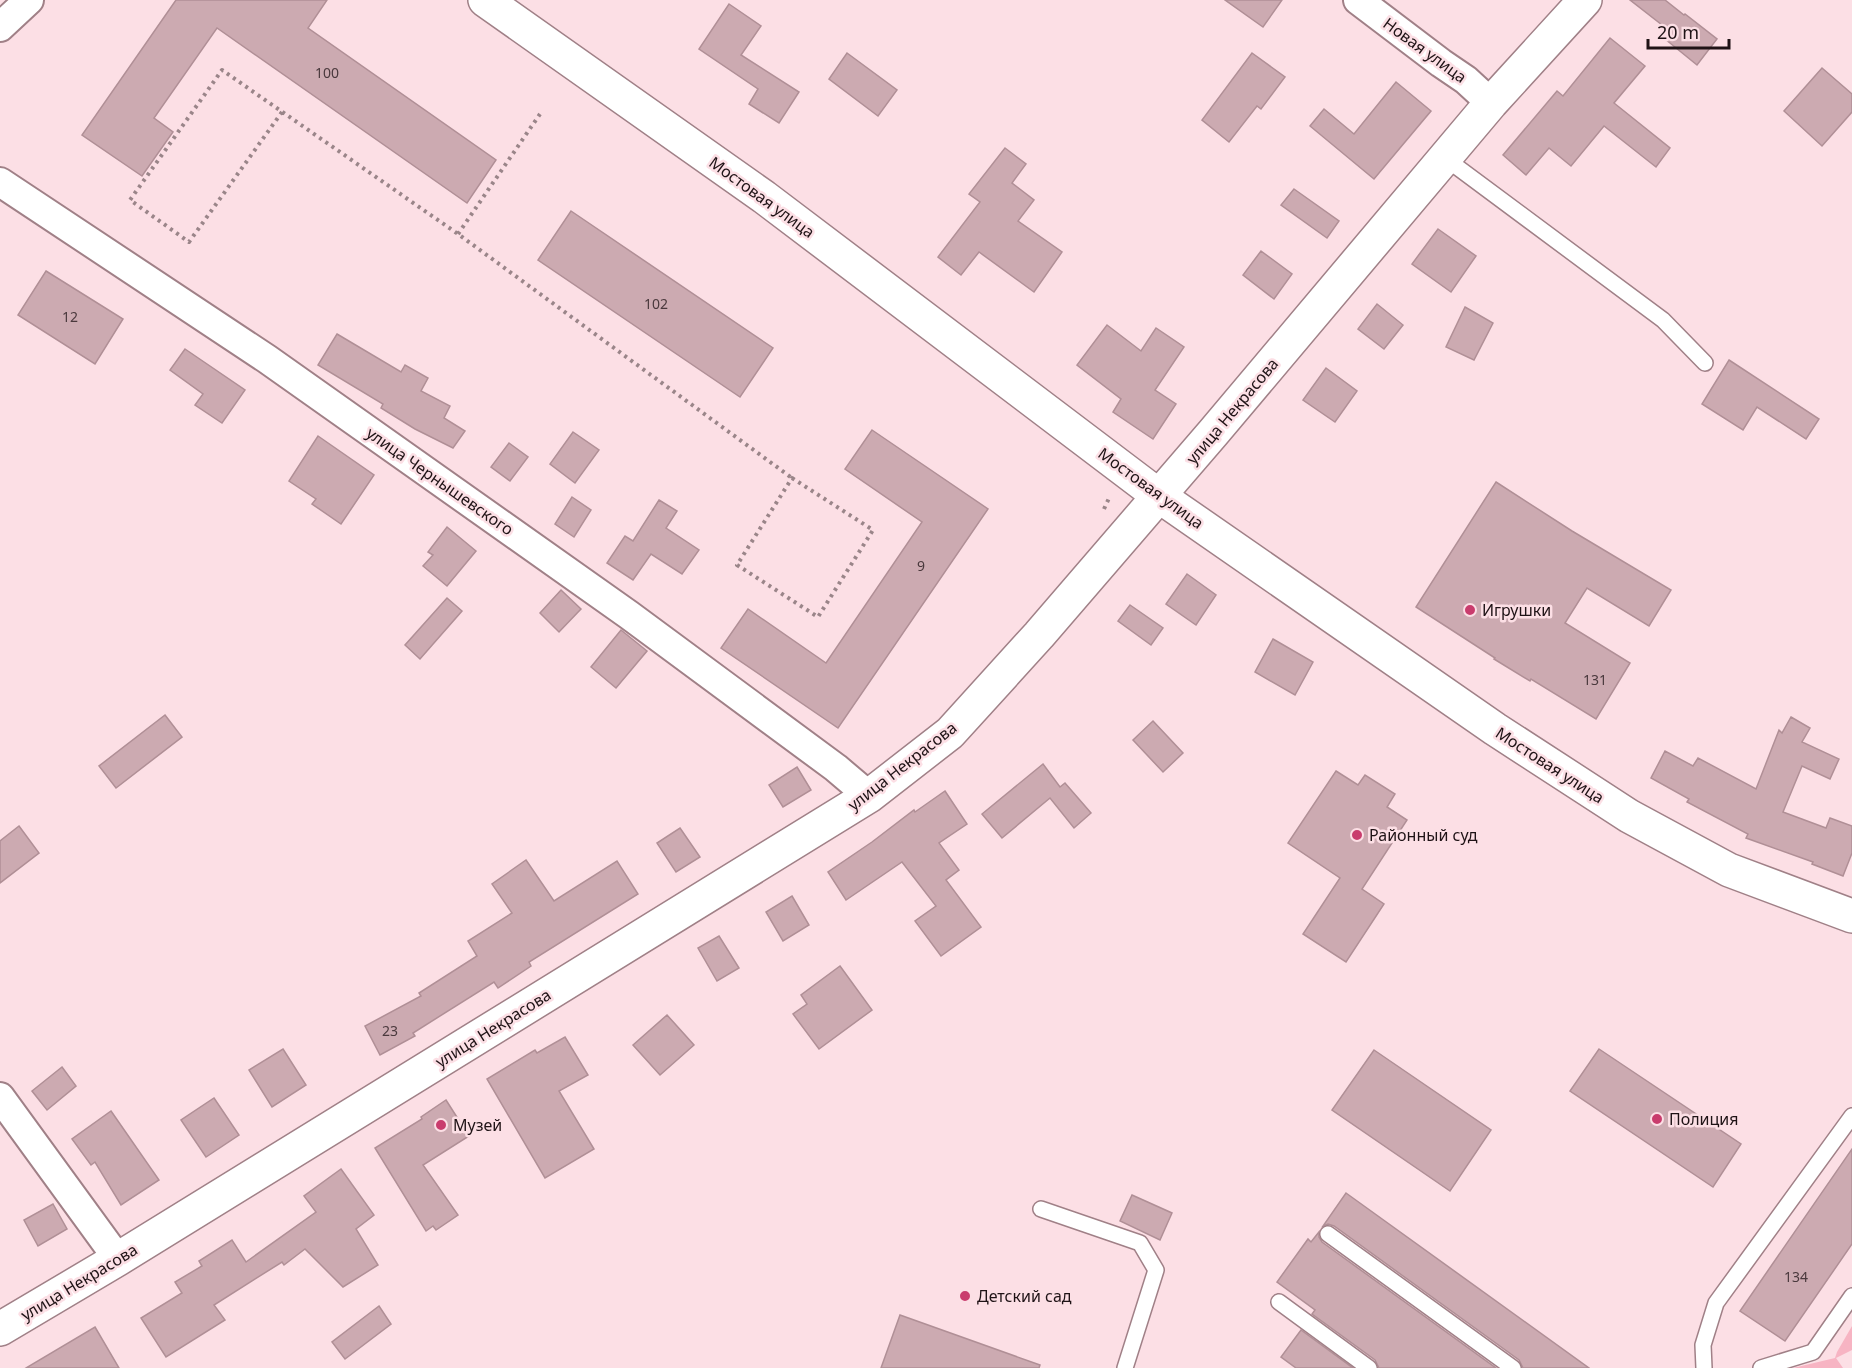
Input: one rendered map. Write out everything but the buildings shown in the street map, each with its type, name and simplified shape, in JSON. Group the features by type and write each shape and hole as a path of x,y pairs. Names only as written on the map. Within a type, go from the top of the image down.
{"street":[{"path":"0,27 29,0"},
{"name":"Мостовая улица","path":"485,0 764,197 1159,496 1495,729 1629,816 1729,870 1852,916"},
{"name":"Новая улица","path":"1358,0 1467,80 1491,103"},
{"name":"улица Некрасова","path":"0,1329 118,1259 869,796 950,733 1039,635 1159,496 1491,103 1585,0"},
{"name":"улица Чернышевского","path":"0,182 267,359 629,615 826,761 869,796"},
{"path":"0,1097 118,1259"}],"lane":[{"path":"1445,158 1663,320 1705,363"},
{"path":"1704,1368 1703,1345 1716,1303 1852,1116"},
{"path":"1041,1209 1140,1243 1156,1270 1125,1368"},
{"path":"1328,1234 1513,1368"},
{"path":"1761,1368 1813,1352 1852,1296"},
{"path":"1279,1302 1369,1368"}],"path":[{"path":"282,112 189,242 130,200 222,70 458,234 792,478 873,530 818,617 737,565 792,478"},
{"path":"458,234 540,114"}],"shaded area":[{"path":"1852,1326 1852,1350 1836,1358 1843,1368 1793,1368 1835,1358"}],"place":[{"name":"Игрушки","path":"1470,610"},
{"name":"Районный суд","path":"1357,835"},
{"name":"Полиция","path":"1657,1119"},
{"name":"Музей","path":"441,1125"},
{"name":"Детский сад","path":"965,1296"}]}
